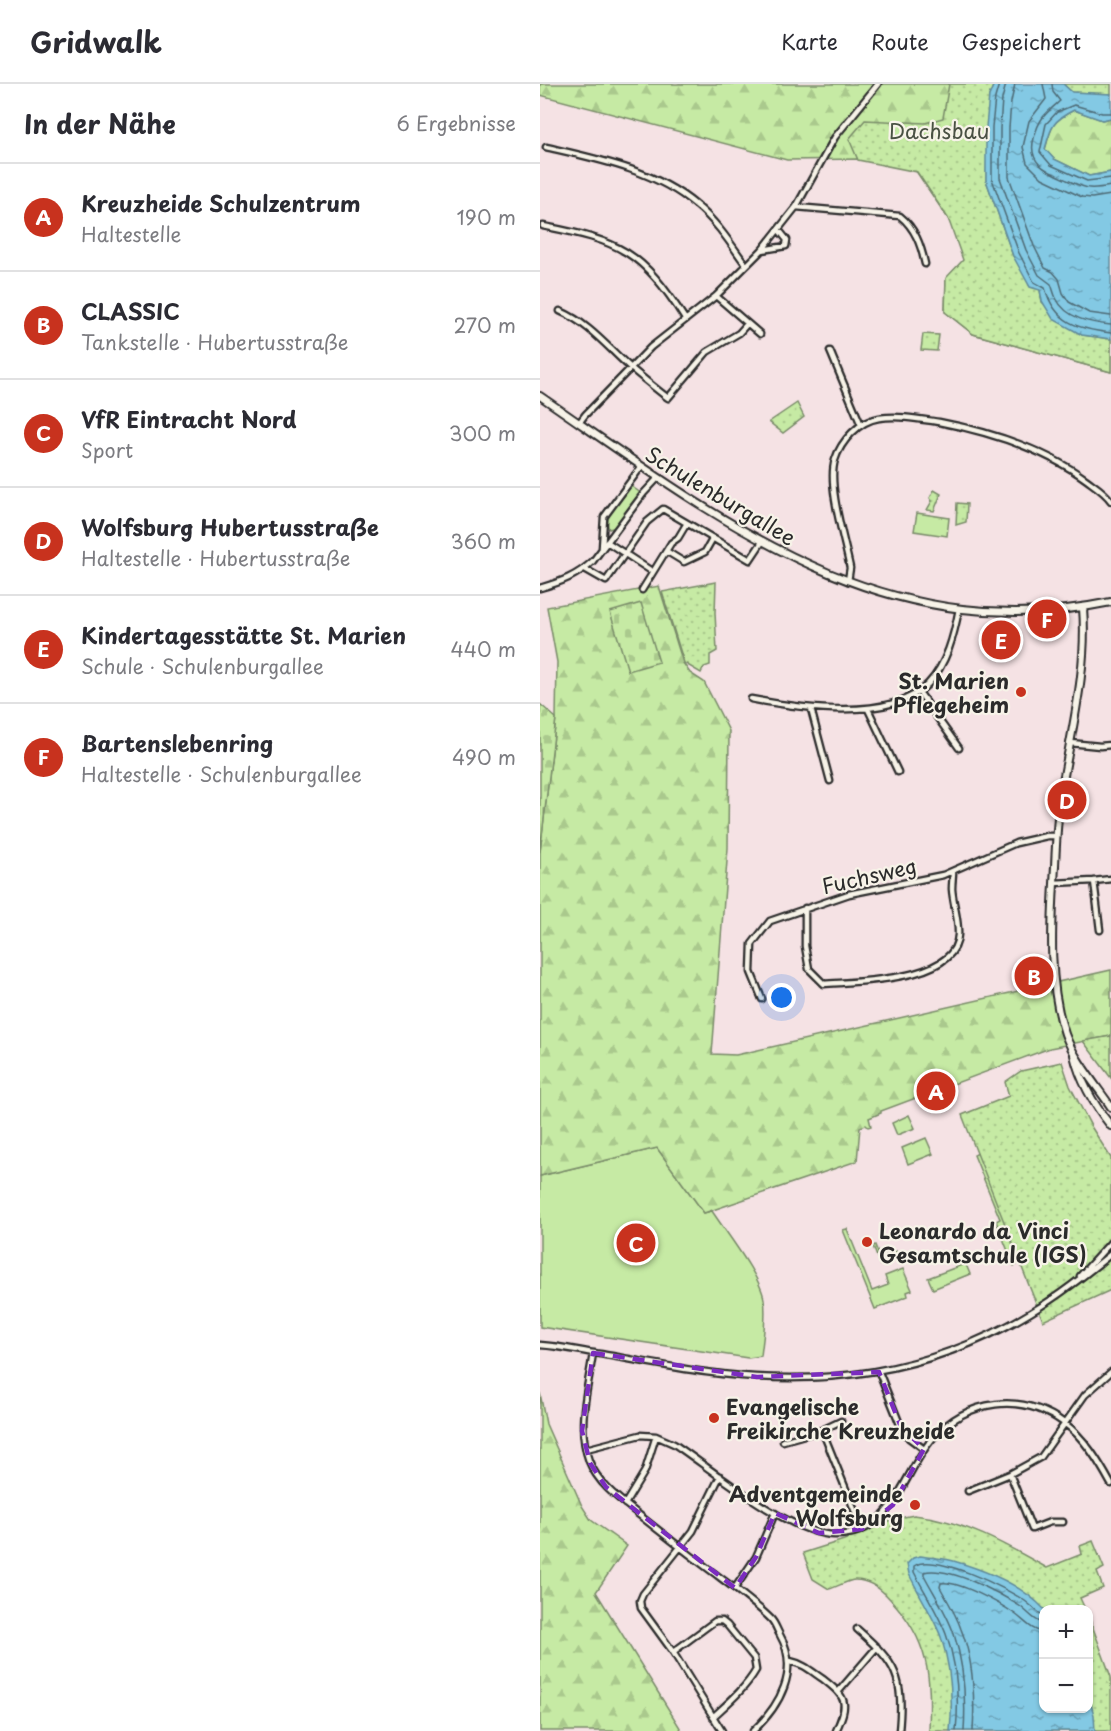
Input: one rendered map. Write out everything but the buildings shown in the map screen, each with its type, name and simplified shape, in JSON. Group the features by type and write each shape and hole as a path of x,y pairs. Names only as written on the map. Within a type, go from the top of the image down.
{"street":[{"path":"579,423 651,347 716,296 779,230 796,207 835,137 878,84"},
{"path":"546,147 632,170 651,177 678,192 696,204 715,223 746,265"},
{"path":"796,207 900,216 910,224 922,249 925,264"},
{"path":"543,226 586,234 605,241 637,259 654,275 685,319"},
{"path":"762,249 786,246 788,240 779,230"},
{"path":"716,296 760,333"},
{"path":"560,311 584,324 607,343 631,368 668,398 707,352 739,333 747,324"},
{"path":"830,351 861,425"},
{"name":"Schulenburgallee","path":"540,396 641,467 734,526 813,567 848,581 890,595 959,609 1034,612 1083,608 1111,602"},
{"path":"848,581 850,568 834,490 835,459 843,445 861,425 878,418 911,417 964,427 1014,441 1072,470 1107,495 1111,501"},
{"path":"602,550 604,517 641,467"},
{"path":"540,588 570,579 585,569 658,478"},
{"path":"1107,495 1111,489"},
{"path":"585,569 606,581 647,522 663,509 750,560 762,542"},
{"path":"642,590 671,543 678,538 687,523"},
{"path":"666,551 684,562 705,552 713,538"},
{"path":"607,542 652,572"},
{"path":"1083,608 1080,683 1061,795 1057,836 1054,882 1054,972 1065,1034 1082,1080 1111,1125"},
{"path":"751,699 811,709 868,709 902,700 919,692 940,668 950,648 959,609"},
{"path":"919,692 959,748"},
{"path":"811,709 830,781"},
{"path":"868,709 898,772"},
{"path":"1070,743 1111,745"},
{"name":"Fuchsweg","path":"762,999 751,972 752,944 770,921 849,894 943,875 1016,843 1057,836"},
{"path":"805,909 805,946 809,969 824,984 914,973 946,960 955,950 958,936 952,888 953,871"},
{"path":"1054,882 1111,879"},
{"path":"1094,881 1100,930"},
{"path":"1073,1052 1111,1107"},
{"path":"1070,1287 1111,1242"},
{"path":"540,1345 708,1372 757,1377 847,1376 879,1372 937,1357 982,1338 1030,1313 1070,1287 1111,1254"},
{"path":"594,1353 582,1431 590,1463 601,1480 625,1504 735,1588 772,1620 785,1644 790,1661 786,1682 777,1702 753,1731"},
{"path":"879,1372 901,1427 909,1438 924,1449"},
{"path":"968,1491 1010,1474 1041,1456 1085,1395 1111,1372"},
{"path":"586,1449 640,1435 656,1436 674,1444 775,1513 819,1533 835,1535 862,1529 874,1522 892,1505 924,1449 953,1420 990,1404 1014,1402 1031,1406 1065,1423 1090,1450 1111,1484"},
{"path":"783,1441 822,1430 841,1421"},
{"path":"822,1430 862,1529"},
{"path":"625,1504 645,1471 656,1436"},
{"path":"1010,1474 1032,1529 1050,1522 1063,1522"},
{"path":"720,1476 693,1531 639,1601 641,1608 673,1652 722,1731"},
{"path":"735,1588 756,1557 775,1513"},
{"path":"673,1652 715,1621 722,1621 754,1658 756,1671 752,1677 736,1696 713,1717"},
{"path":"857,1629 887,1657 899,1686 901,1706 899,1731"},
{"path":"839,1691 877,1647"},
{"path":"790,1661 808,1667 839,1691 844,1711 836,1731"}],"highlighted area":[{"path":"593,1353 757,1377 879,1372 901,1427 924,1449 893,1505 862,1529 819,1533 775,1513 756,1557 735,1588 606,1487 590,1463 582,1431"}],"green space":[{"name":"Dachsbau","path":"540,84 994,84 989,96 986,180 1013,256 1040,290 1042,302 1082,335 1111,339 1111,372 973,334 945,312 946,279 964,260 966,254 947,217 916,171 860,159 787,160 540,95"},
{"path":"949,84 994,84 989,96 986,180 1013,256 1040,290 1042,302 1082,335 1111,339 1111,372 973,334 945,312 946,278 963,260 948,218 917,172 858,160 849,139 865,120 925,123 943,118"},
{"path":"1063,84 1111,84 1111,94 1072,92"},
{"path":"1074,110 1102,120 1111,118 1111,172 1089,176 1054,159 1045,150 1057,121"},
{"path":"923,334 939,335 937,351 921,350"},
{"path":"797,403 804,417 783,433 769,422"},
{"path":"631,486 642,494 616,527 609,529 608,518 611,512"},
{"path":"934,490 941,494 934,511 927,510 932,501 930,498"},
{"path":"957,503 967,504 966,522 956,525"},
{"path":"917,513 949,518 947,536 914,531"},
{"path":"716,582 717,651 710,655 710,665 704,667 701,673 684,663 662,592"},
{"path":"659,586 683,663 690,673 704,682 729,731 728,848 712,1054 736,1055 1111,970 1111,1036 1050,1048 881,1111 869,1118 871,1126 860,1127 857,1161 704,1213 657,1148 540,1176 540,852 556,718 557,662 547,607"},
{"path":"641,603 659,662 628,671 610,612"},
{"path":"540,704 556,718 540,852"},
{"path":"1111,1036 1111,1078 1083,1041"},
{"path":"1062,1062 1070,1086 1111,1158 1111,1290 1043,1321 962,1115 1009,1096 1005,1082 1021,1071"},
{"path":"909,1115 915,1128 897,1135 892,1123"},
{"path":"926,1138 933,1154 908,1164 902,1148"},
{"path":"657,1148 704,1213 712,1211 742,1254 756,1279 765,1306 761,1356 748,1358 540,1327 540,1176"},
{"path":"978,1153 1023,1262 1014,1266 996,1221 1000,1219 974,1155"},
{"path":"847,1229 872,1291 888,1285 885,1276 903,1269 912,1290 907,1292 908,1296 875,1309 843,1230"},
{"path":"875,1245 880,1258 896,1251 899,1258 880,1265 873,1246"},
{"path":"964,1260 970,1274 933,1289 928,1278 962,1265 961,1261"},
{"path":"540,1393 546,1424 582,1506 591,1520 627,1546 596,1592 682,1731 540,1731"},
{"path":"914,1515 949,1522 983,1534 1047,1568 1082,1554 1080,1546 1093,1541 1104,1568 1097,1572 1103,1588 1080,1598 1083,1605 1039,1605 1039,1713 1093,1713 1093,1628 1111,1677 1111,1731 929,1731 929,1693 925,1660 913,1630 903,1614 883,1592 866,1582 852,1580 829,1589 813,1579 803,1553 844,1540 894,1519"}],"water":[{"path":"994,84 1063,84 1072,92 1111,94 1111,118 1102,120 1074,110 1054,125 1045,149 1054,159 1089,176 1111,172 1111,339 1082,335 1053,319 1042,301 1040,290 1030,287 1013,256 986,180 986,127 989,96"},
{"path":"920,1556 944,1559 968,1566 1015,1586 1040,1605 1039,1713 1093,1711 1095,1731 950,1731 951,1707 947,1660 934,1621 909,1574 907,1564 913,1558"}],"place":[{"name":"Bartenslebenring","path":"1047,619"},
{"name":"Kindertagesstätte St. Marien","path":"1001,640"},
{"name":"St. Marien Pflegeheim","path":"1021,692"},
{"name":"Wolfsburg Hubertusstraße","path":"1067,800"},
{"name":"CLASSIC","path":"1034,976"},
{"name":"Kreuzheide Schulzentrum","path":"936,1091"},
{"name":"Leonardo da Vinci Gesamtschule (IGS)","path":"867,1242"},
{"name":"VfR Eintracht Nord","path":"636,1243"},
{"name":"Evangelische Freikirche Kreuzheide","path":"714,1418"},
{"name":"Adventgemeinde Wolfsburg","path":"915,1505"}]}
